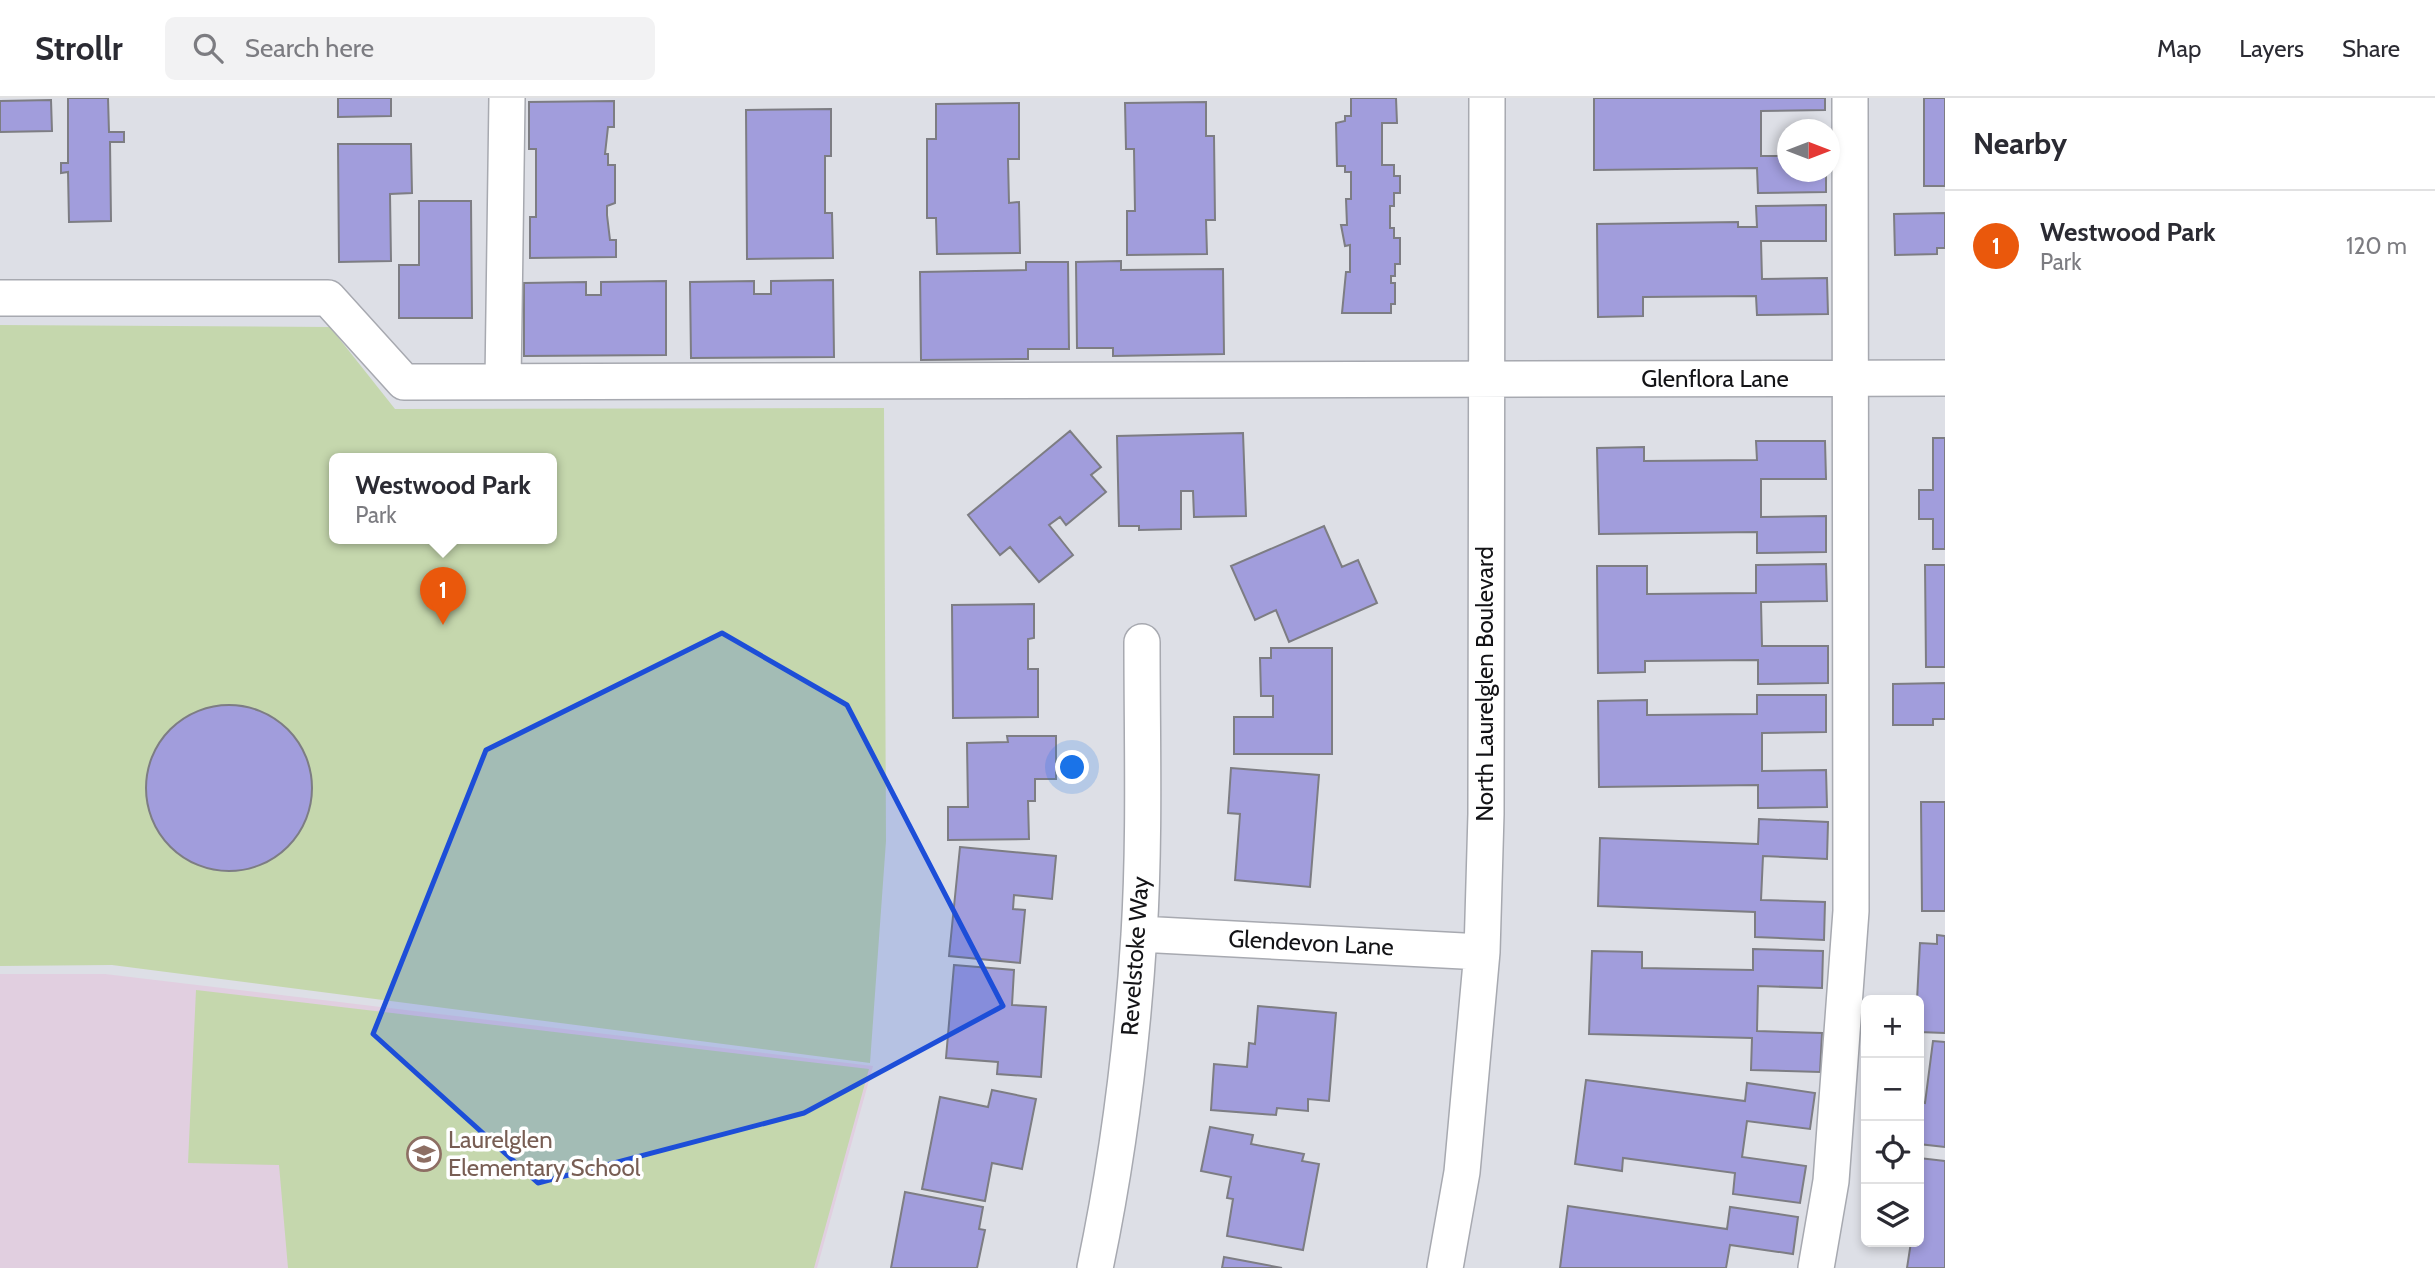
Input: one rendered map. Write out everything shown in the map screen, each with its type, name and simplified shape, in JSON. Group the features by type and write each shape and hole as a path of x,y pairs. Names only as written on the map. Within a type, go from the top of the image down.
{"street":[{"path":"503,382 507,98"},
{"name":"North Laurelglen Boulevard","path":"1445,1268 1462,1172 1482,952 1486,814 1487,98"},
{"path":"1816,1268 1830,1181 1851,911 1850,98"},
{"name":"Glenflora Lane","path":"0,298 328,298 404,382 1945,378"},
{"name":"Revelstoke Way","path":"1095,1268 1126,1087 1139,934 1142,642"},
{"name":"Glendevon Lane","path":"1139,934 1482,952"}],"highlighted area":[{"path":"722,633 847,705 1003,1006 804,1113 538,1183 373,1034 486,750"}],"shaded area":[{"name":"Laurelglen Elementary School","path":"0,974 105,974 873,1066 817,1268 0,1268"}],"green space":[{"path":"0,325 330,327 395,409 884,408 886,841 870,1063 112,965 0,966"},
{"name":"Laurelglen Elementary School","path":"196,990 869,1069 814,1268 288,1268 279,1165 188,1163"}],"building":[{"path":"68,98 108,98 109,132 124,132 124,142 110,142 111,221 69,222 68,172 61,173 61,163 68,163"},
{"path":"338,98 391,98 391,116 338,117"},
{"path":"1351,98 1396,98 1397,123 1382,123 1382,165 1394,165 1394,176 1400,176 1400,193 1394,193 1394,206 1390,206 1390,228 1394,228 1394,238 1400,238 1400,264 1395,264 1395,276 1391,276 1391,283 1395,283 1395,304 1391,304 1391,313 1342,313 1346,272 1350,272 1350,245 1345,246 1341,225 1347,225 1346,199 1351,199 1351,172 1345,172 1345,166 1337,166 1336,123 1345,121 1345,116 1351,116"},
{"path":"1594,98 1825,98 1825,110 1761,111 1761,156 1777,156 1777,182 1826,182 1826,192 1758,193 1757,168 1594,170"},
{"path":"1924,98 1945,98 1945,186 1924,186"},
{"path":"51,100 52,131 0,132 0,101"},
{"path":"614,101 614,127 608,127 605,154 608,154 608,165 615,165 615,203 607,206 607,215 610,240 616,240 616,257 530,258 530,217 536,217 536,149 529,149 529,102"},
{"path":"1206,102 1206,136 1214,136 1215,220 1206,220 1207,254 1127,255 1127,211 1135,211 1134,149 1126,149 1125,103"},
{"path":"1019,103 1019,159 1008,159 1009,203 1019,202 1020,253 937,254 936,218 927,218 927,139 936,139 936,104"},
{"path":"831,109 831,156 825,156 825,213 832,213 833,258 747,259 746,110"},
{"path":"338,144 411,144 412,193 390,194 391,261 339,262"},
{"path":"419,201 471,201 472,318 399,318 399,265 419,265"},
{"path":"1826,205 1826,241 1761,241 1762,279 1827,278 1828,314 1757,315 1756,296 1643,297 1643,316 1598,317 1597,224 1738,222 1738,227 1757,227 1756,206"},
{"path":"1945,213 1945,248 1937,248 1937,254 1895,255 1894,214"},
{"path":"1121,261 1121,270 1223,269 1224,354 1113,356 1113,348 1077,348 1076,262"},
{"path":"1026,262 1068,262 1069,349 1028,349 1028,359 921,360 920,272 1026,270"},
{"path":"833,280 834,357 691,358 690,282 754,281 754,294 771,294 771,281"},
{"path":"666,281 666,355 524,356 524,283 586,282 586,295 601,295 601,282"},
{"path":"1070,431 1101,467 1091,475 1106,492 1066,525 1060,517 1049,525 1073,555 1039,582 1010,547 1000,555 968,515"},
{"path":"1243,433 1246,516 1194,517 1193,491 1181,491 1181,529 1139,530 1139,526 1119,526 1117,436"},
{"path":"1933,438 1945,438 1945,549 1933,549 1933,519 1919,519 1919,490 1933,490"},
{"path":"1756,441 1825,441 1826,479 1761,479 1761,517 1826,516 1826,552 1757,553 1757,532 1599,534 1597,448 1644,447 1644,461 1757,460"},
{"path":"1324,526 1342,567 1358,560 1377,603 1289,642 1276,610 1255,620 1231,566"},
{"path":"1826,564 1827,601 1761,602 1762,646 1828,646 1828,683 1758,684 1758,660 1645,661 1645,672 1598,673 1597,566 1647,566 1647,594 1756,593 1756,565"},
{"path":"1925,565 1945,565 1945,667 1926,667"},
{"path":"1034,604 1034,638 1028,639 1028,669 1038,669 1038,717 953,718 952,605"},
{"path":"1271,648 1332,648 1332,754 1234,754 1234,717 1273,717 1273,696 1261,696 1260,658 1271,658"},
{"path":"1945,683 1945,719 1933,719 1933,725 1893,725 1893,684"},
{"path":"1757,695 1826,695 1826,732 1762,733 1762,771 1826,770 1827,807 1758,808 1758,785 1599,787 1598,701 1647,700 1647,715 1757,714"},
{"path":"229,705 261,712 288,729 305,756 312,788 305,820 288,847 261,864 229,871 197,864 170,847 153,820 146,788 153,756 170,729 197,712"},
{"path":"1007,736 1056,736 1056,779 1035,779 1035,801 1028,801 1029,839 948,840 948,807 968,807 967,743 1008,742"},
{"path":"1231,768 1319,775 1310,887 1235,880 1240,814 1228,813"},
{"path":"1921,802 1945,802 1945,911 1922,911"},
{"path":"1759,819 1828,822 1827,859 1763,856 1761,900 1825,902 1824,940 1755,937 1755,912 1598,906 1600,838 1758,844"},
{"path":"960,847 1056,856 1052,899 1014,895 1013,909 1025,910 1020,963 949,956"},
{"path":"1937,935 1945,936 1945,1033 1924,1032 1924,995 1917,995 1920,943 1937,944"},
{"path":"1753,949 1823,951 1822,988 1758,986 1757,1031 1822,1033 1820,1072 1751,1070 1752,1038 1589,1034 1592,951 1642,952 1642,968 1753,970"},
{"path":"954,965 1014,970 1012,1005 1046,1007 1041,1077 997,1074 998,1062 946,1058"},
{"path":"1258,1006 1336,1013 1329,1101 1308,1099 1308,1111 1277,1108 1276,1115 1211,1110 1214,1064 1247,1067 1249,1043 1255,1044"},
{"path":"1933,1041 1945,1042 1945,1147 1924,1145 1925,1103"},
{"path":"1586,1080 1745,1101 1747,1083 1815,1093 1810,1129 1747,1121 1742,1157 1806,1166 1800,1203 1733,1194 1735,1173 1623,1158 1622,1171 1575,1164"},
{"path":"992,1090 1036,1099 1022,1169 992,1163 985,1201 922,1189 940,1097 988,1107"},
{"path":"1210,1127 1253,1135 1251,1144 1304,1154 1302,1161 1319,1164 1303,1250 1227,1236 1233,1199 1227,1198 1231,1177 1201,1171"},
{"path":"1924,1159 1945,1161 1945,1268 1907,1268 1910,1247 1924,1247"},
{"path":"905,1192 983,1207 979,1229 985,1230 977,1268 891,1268"},
{"path":"1568,1206 1727,1229 1730,1207 1798,1217 1793,1254 1730,1245 1726,1268 1560,1268"},
{"path":"1224,1257 1282,1268 1222,1268"}],"place":[{"name":"Westwood Park","path":"443,625"},
{"name":"Laurelglen Elementary School","path":"424,1154"}]}
